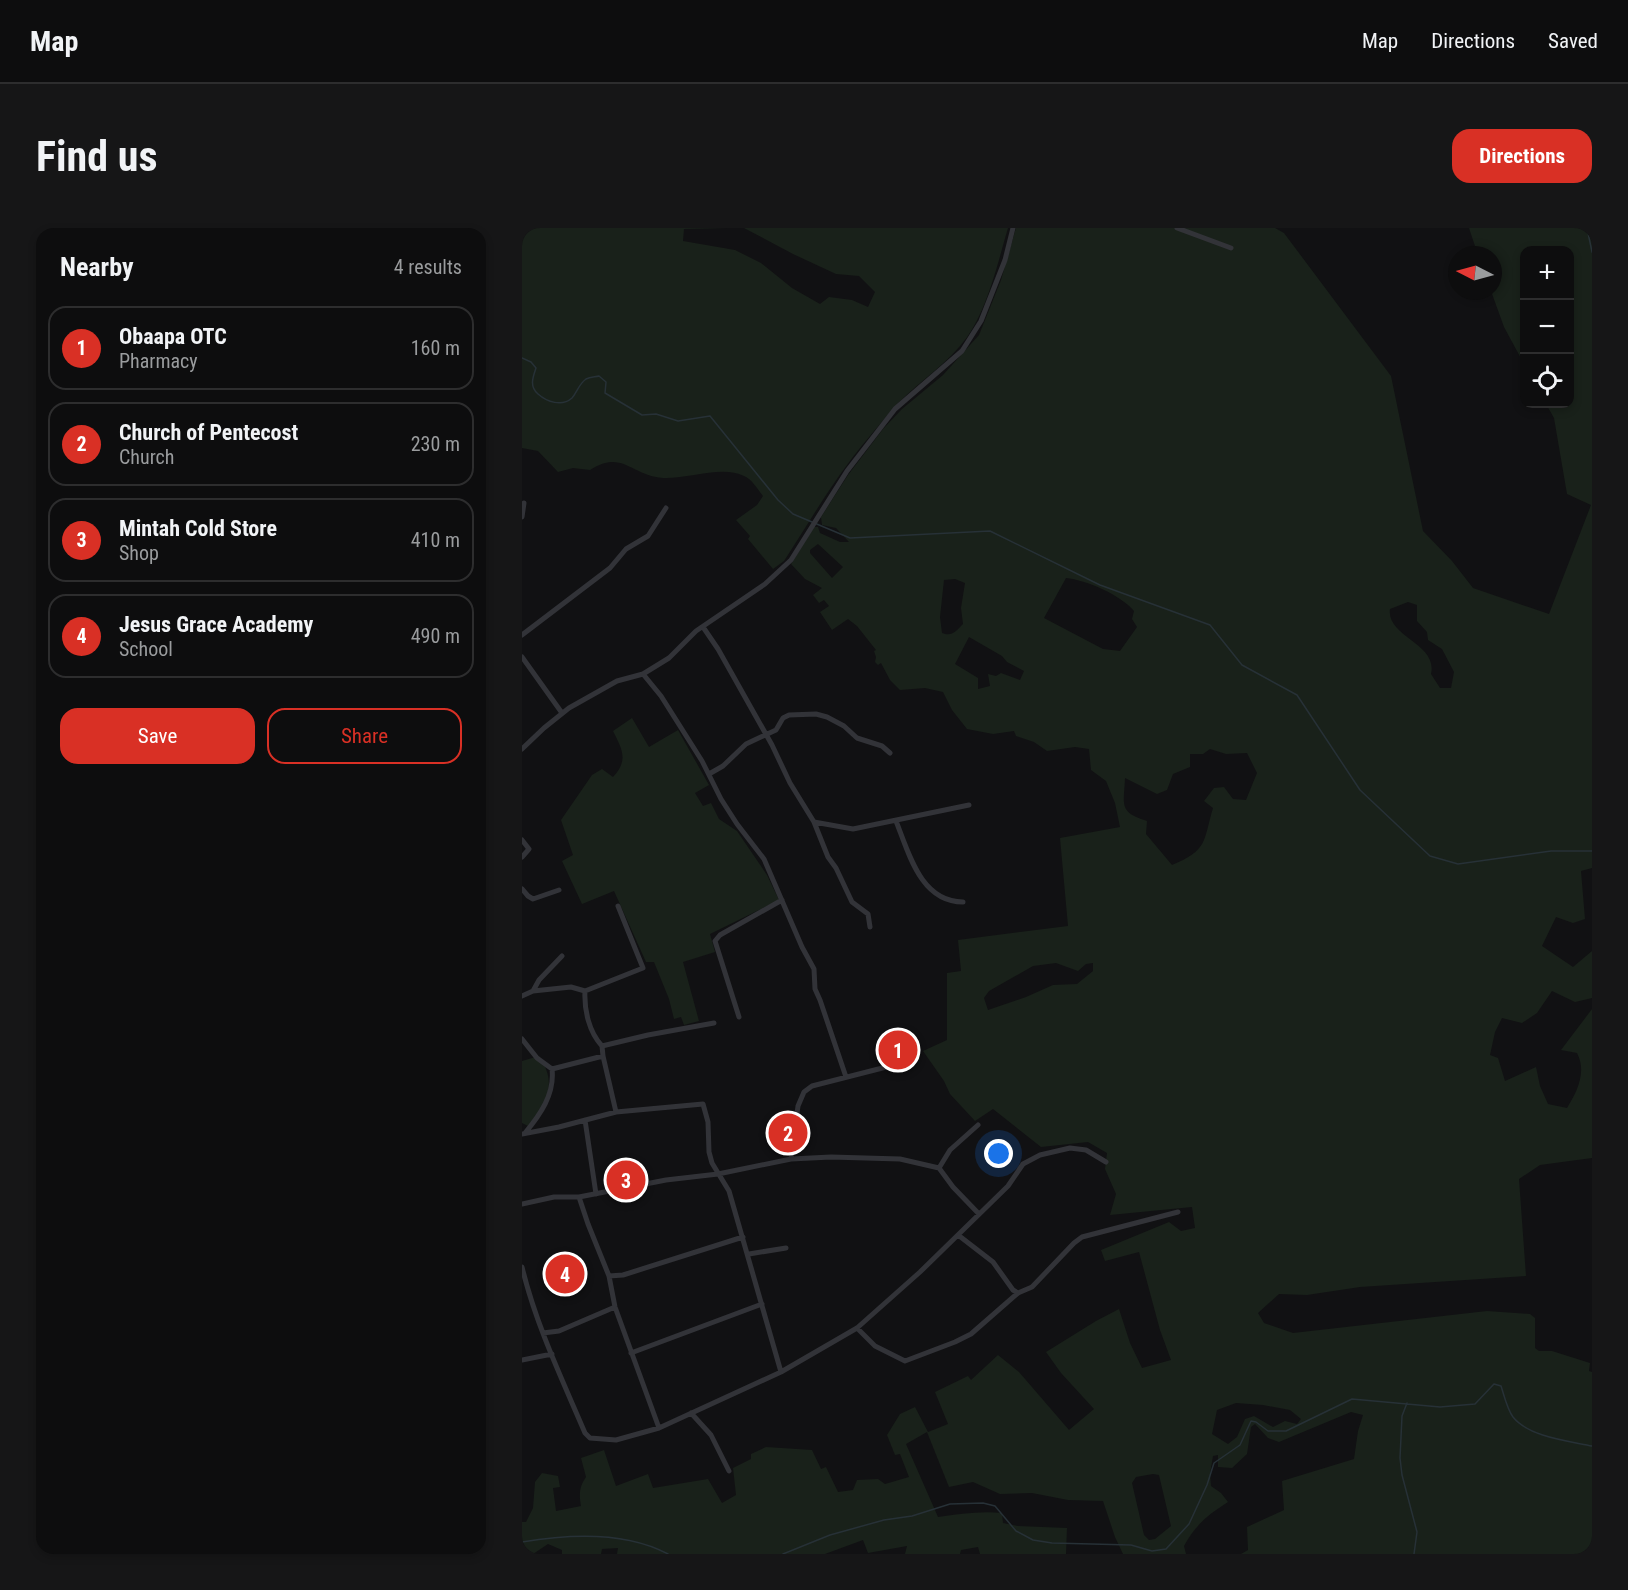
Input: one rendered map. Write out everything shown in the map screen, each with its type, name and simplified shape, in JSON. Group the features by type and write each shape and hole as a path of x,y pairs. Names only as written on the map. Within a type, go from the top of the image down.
{"street":[{"path":"522,749 562,713 617,681 643,674 669,658 703,627 765,584 791,560 847,471 895,410 962,351 981,321 1005,260 1013,228"},
{"path":"1177,228 1231,248"},
{"path":"522,517 524,502"},
{"path":"522,635 610,568 626,549 648,536 666,508"},
{"path":"703,627 718,649 767,736 790,783 814,822 828,857 836,868 852,902 868,914 870,927"},
{"path":"522,657 562,713"},
{"path":"643,674 661,696 710,774 721,799 737,824 764,859 802,947 814,969 815,988 846,1077"},
{"path":"710,774 723,766 746,744 776,730 786,716 816,714 844,726 857,738 882,746 890,753"},
{"path":"814,822 854,829 969,805"},
{"path":"896,821 912,863 924,883 938,896 950,902 963,902"},
{"path":"522,840 529,849 522,857"},
{"path":"522,889 528,897 533,899 560,890"},
{"path":"739,1017 715,941 720,934 782,900"},
{"path":"522,996 533,991 571,987 585,991 643,968 618,906"},
{"path":"533,991 539,980 562,956"},
{"path":"585,991 584,1002 595,1038 602,1046 616,1112"},
{"path":"602,1046 714,1023"},
{"path":"522,1039 537,1058 552,1069 554,1083 549,1097 533,1123 523,1134"},
{"path":"552,1069 603,1056"},
{"path":"791,1159 798,1106 804,1092 812,1086 902,1064"},
{"path":"523,1134 616,1112 703,1104 708,1122 709,1152 718,1174 729,1191 749,1254 781,1372"},
{"path":"585,1120 596,1194"},
{"path":"939,1168 950,1150 978,1125"},
{"path":"522,1267 524,1288 585,1433 590,1438 616,1440 659,1428 781,1372 857,1328 920,1272 1008,1186 1023,1164 1040,1155 1070,1148 1086,1150 1106,1162"},
{"path":"522,1204 554,1197 579,1197 666,1180 718,1174 791,1159 831,1157 900,1159 939,1168 979,1214"},
{"path":"579,1197 609,1276 615,1307 659,1428"},
{"path":"857,1328 874,1346 906,1361 971,1334 1018,1293 1032,1287 1082,1237 1178,1212"},
{"path":"958,1235 993,1262 1013,1290 1018,1293"},
{"path":"609,1276 623,1275 743,1236"},
{"path":"749,1254 786,1248"},
{"path":"631,1353 762,1304"},
{"path":"543,1333 559,1331 615,1307"},
{"path":"522,1360 552,1354"},
{"path":"691,1413 711,1434 729,1471"}],"shaded area":[{"path":"522,228 728,228 684,229 683,241 735,250 761,263 792,288 820,304 829,297 852,300 868,307 875,292 859,276 836,274 744,228 1008,228 990,290 969,334 952,355 898,403 868,438 830,489 784,561 773,569 748,539 750,536 736,520 757,505 763,496 747,477 735,473 716,472 663,478 643,473 627,465 611,462 590,470 573,468 558,472 538,451 522,448"},
{"path":"1016,228 1275,228 1284,233 1391,376 1423,531 1452,561 1473,588 1549,614 1591,505 1567,494 1554,418 1548,408 1574,408 1574,246 1520,246 1520,357 1504,327 1494,300 1502,300 1502,246 1475,246 1469,228 1592,228 1592,868 1581,871 1585,919 1573,923 1556,917 1542,946 1573,967 1592,951 1592,998 1575,1002 1552,991 1537,1013 1522,1023 1502,1018 1495,1032 1490,1055 1498,1058 1505,1081 1536,1067 1540,1086 1548,1104 1567,1108 1577,1089 1581,1067 1577,1053 1561,1050 1592,1009 1592,1158 1540,1165 1519,1179 1526,1276 1360,1287 1307,1295 1279,1294 1258,1313 1264,1323 1293,1333 1487,1311 1530,1314 1535,1318 1535,1348 1539,1351 1552,1351 1590,1363 1589,1371 1592,1372 1592,1554 1241,1554 1248,1550 1247,1527 1284,1510 1282,1481 1354,1459 1363,1415 1351,1412 1279,1442 1268,1438 1255,1424 1251,1427 1247,1454 1232,1468 1218,1467 1218,1455 1213,1456 1211,1486 1228,1502 1208,1516 1193,1532 1184,1546 1186,1554 1123,1554 1103,1501 1068,1500 1032,1493 1000,1494 973,1482 949,1487 927,1432 906,1444 938,1517 1002,1513 1003,1523 1018,1526 1067,1528 1066,1554 980,1554 978,1547 961,1550 960,1554 905,1554 907,1546 868,1553 863,1540 825,1554 617,1554 618,1548 602,1549 601,1554 562,1554 562,1550 548,1544 533,1554 522,1554 522,1522 526,1522 533,1508 535,1482 542,1473 558,1476 560,1487 553,1488 556,1511 581,1506 580,1491 586,1477 581,1458 604,1450 616,1486 648,1474 653,1488 708,1479 722,1503 736,1495 733,1468 751,1459 751,1454 766,1447 812,1450 821,1469 826,1467 838,1492 853,1490 857,1480 878,1479 885,1484 909,1477 900,1454 895,1455 887,1435 900,1414 915,1407 928,1432 948,1424 935,1392 968,1376 971,1380 998,1355 1019,1372 1069,1430 1094,1409 1061,1373 1046,1352 1119,1309 1130,1343 1142,1368 1171,1360 1160,1330 1139,1252 1105,1261 1101,1250 1169,1222 1181,1231 1195,1228 1192,1207 1110,1215 1116,1194 1105,1169 1107,1153 1088,1142 1041,1147 993,1109 975,1121 950,1094 944,1081 923,1051 947,1040 947,973 961,971 958,940 1068,926 1060,838 1120,827 1115,803 1106,781 1091,770 1089,749 1075,747 1047,751 1034,742 1016,736 1014,731 993,734 967,729 952,710 943,692 925,688 900,690 890,680 881,663 878,665 875,662 874,651 876,650 857,626 848,619 832,630 820,612 829,606 824,600 819,603 813,595 822,588 805,579 791,564 814,527 818,527 820,533 840,542 849,542 836,528 822,525 821,517 848,475 883,429 902,409 943,375 979,335 1001,280","holes":["818,544 843,567 832,578 810,553 810,550","1066,578 1103,589 1121,599 1134,611 1132,619 1137,627 1120,651 1103,649 1044,618","955,579 965,583 961,608 963,624 951,634 942,633 940,617 944,580","1408,602 1417,605 1417,621 1427,632 1428,640 1442,649 1454,672 1451,688 1440,688 1431,674 1431,663 1427,655 1396,627 1391,619 1390,609","969,637 1024,671 1020,680 1001,673 996,676 988,674 990,686 978,689 978,678 955,664","1210,749 1226,754 1247,753 1257,773 1246,800 1233,799 1224,787 1214,788 1204,801 1213,808 1202,844 1192,855 1172,865 1146,834 1147,821 1127,811 1124,801 1125,778 1157,794 1167,790 1173,774 1190,767 1190,754 1203,754","1056,963 1078,971 1086,964 1093,963 1093,971 1077,984 1053,985 988,1010 984,998 989,991 1033,966","1236,1403 1290,1410 1301,1419 1297,1424 1285,1421 1273,1427 1254,1416 1245,1419 1237,1437 1228,1444 1212,1434 1217,1410","1159,1475 1171,1526 1155,1539 1149,1540 1144,1535 1132,1483 1136,1477"]},
{"path":"632,718 649,747 678,730 709,785 695,793 703,806 711,803 719,819 737,831 767,875 779,900 710,934 715,952 683,962 699,1021 684,1025 681,1017 674,1019 669,999 654,962 646,962 614,891 582,904 562,861 573,855 561,820 592,775 602,769 613,777 618,771 622,754 613,731"},
{"path":"539,1056 548,1075 548,1092 545,1101 528,1126 522,1123 522,1061"}],"waterway":[{"path":"1587,228 1592,252"},
{"path":"522,358 531,362 536,368 532,381 533,388 550,401 559,403 568,401 586,379 599,376 606,382 605,393 642,415 656,414 678,421 710,416 778,500 793,514 850,538 990,531 1100,585 1210,625 1242,665 1297,695 1360,790 1430,856 1458,864 1551,851 1592,851"},
{"path":"783,1554 830,1535 884,1520 912,1516 950,1504 983,1503 995,1506 1016,1531 1033,1540 1052,1543 1131,1545 1152,1551 1166,1549 1189,1524 1207,1485 1214,1463 1240,1445 1251,1421 1268,1431 1286,1431 1352,1399 1440,1407 1475,1404 1494,1384 1501,1386 1509,1410 1520,1424 1539,1434 1592,1446"},
{"path":"1407,1403 1402,1416 1400,1458 1402,1475 1417,1532 1414,1554"},
{"path":"522,1542 559,1537 596,1536 634,1541 668,1554"}],"place":[{"name":"Obaapa OTC","path":"898,1050"},
{"name":"Church of Pentecost","path":"788,1133"},
{"name":"Mintah Cold Store","path":"626,1180"},
{"name":"Jesus Grace Academy","path":"565,1274"}]}
